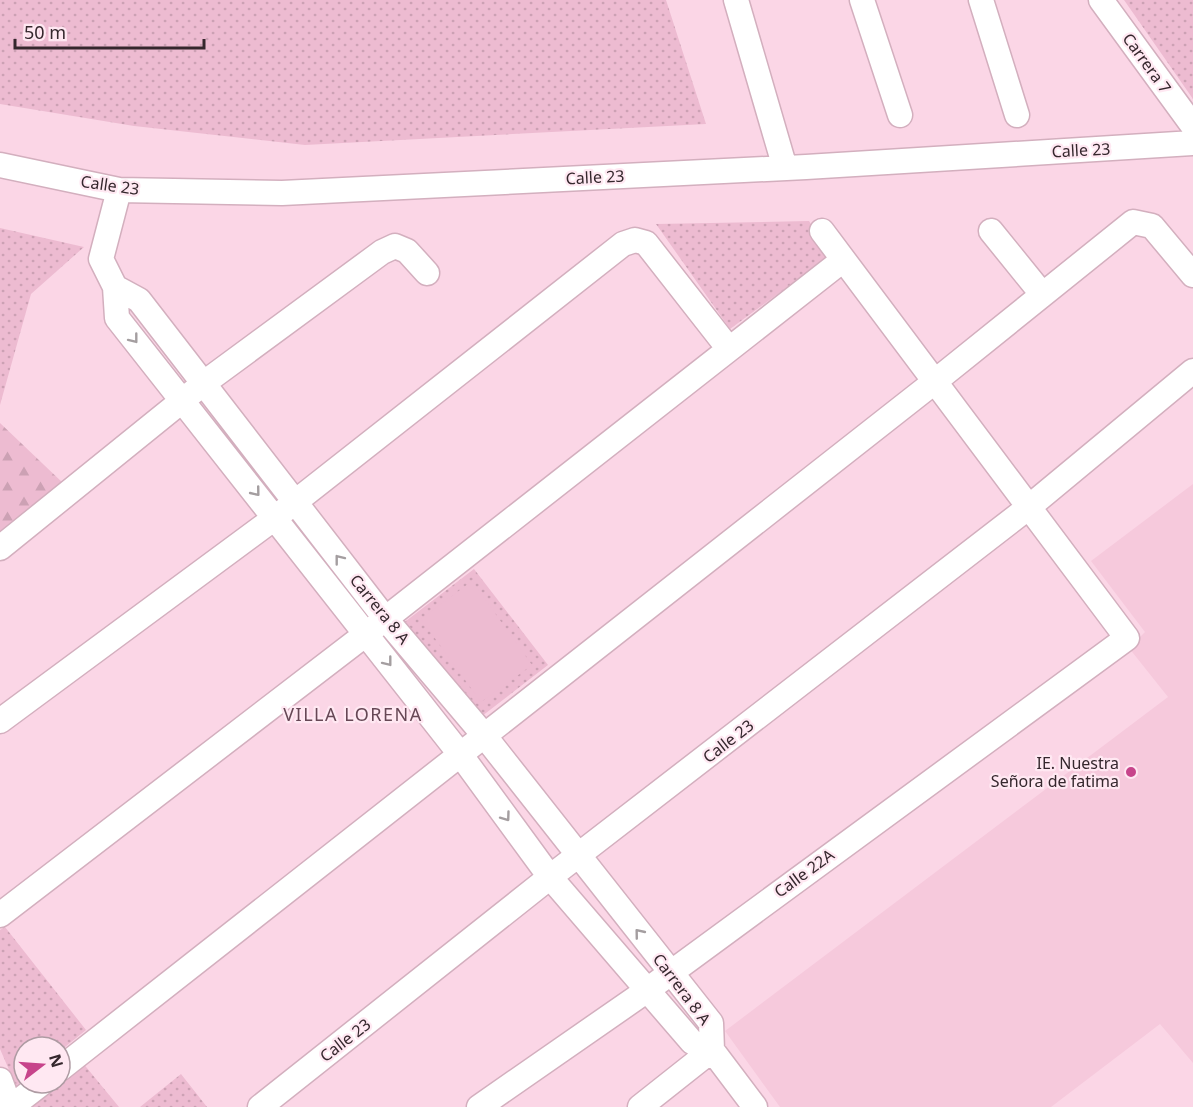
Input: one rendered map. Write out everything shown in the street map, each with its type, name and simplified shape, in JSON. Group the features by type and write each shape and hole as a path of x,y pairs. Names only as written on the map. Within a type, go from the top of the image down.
{"street":[{"path":"736,0 785,168"},
{"path":"862,0 900,115"},
{"path":"981,0 1017,115"},
{"name":"Carrera 7","path":"1101,0 1193,126"},
{"name":"Calle 23","path":"0,165 119,190 282,193 785,168 1193,144"},
{"name":"Carrera 8 A","path":"116,287 140,300 384,617 483,734 711,1023 712,1050 692,1042 550,877 460,754 276,517 117,318 116,287 101,259 119,190"},
{"path":"72,1060 483,734 933,383 1133,222 1152,226 1193,275"},
{"path":"822,231 933,383 1029,507"},
{"path":"991,231 1042,294"},
{"path":"0,721 276,517 623,244 635,240 646,243 729,349"},
{"path":"0,548 204,383 382,252 395,246 407,251 428,273"},
{"path":"0,915 366,634 384,617 843,260"},
{"name":"Calle 23","path":"260,1107 550,877 1029,507 1193,371"},
{"name":"Calle 22A","path":"479,1107 646,990 1127,638 1029,507"},
{"path":"640,1107 712,1050 755,1107"},
{"path":"0,1080 10,1107"},
{"path":"10,1107 26,1095"},
{"path":"0,1102 10,1107"}],"shaded area":[{"name":"IE. Nuestra Señora de fatima","path":"1193,484 1193,1063 1160,1024 1051,1107 780,1107 725,1031 1168,697 1129,648 1145,632 1091,561"}],"green space":[{"path":"0,0 666,0 706,124 305,145 134,126 0,104"},
{"path":"1124,0 1193,0 1193,99"},
{"path":"809,221 831,255 730,329 656,224"},
{"path":"0,228 84,247 31,294 0,405"},
{"path":"0,423 64,484 0,538"},
{"path":"474,569 548,665 473,723 398,627"},
{"path":"472,581 532,665 481,702 421,619"},
{"path":"5,927 86,1030 72,1041 72,1035 12,1035 12,1077 0,1049 0,930"},
{"path":"82,1062 119,1107 27,1107 42,1095 72,1095 72,1070"},
{"path":"181,1074 207,1107 140,1107"}],"place":[{"name":"IE. Nuestra Señora de fatima","path":"1131,772"}],"district":[{"name":"VILLA LORENA","path":"353,715"}]}
